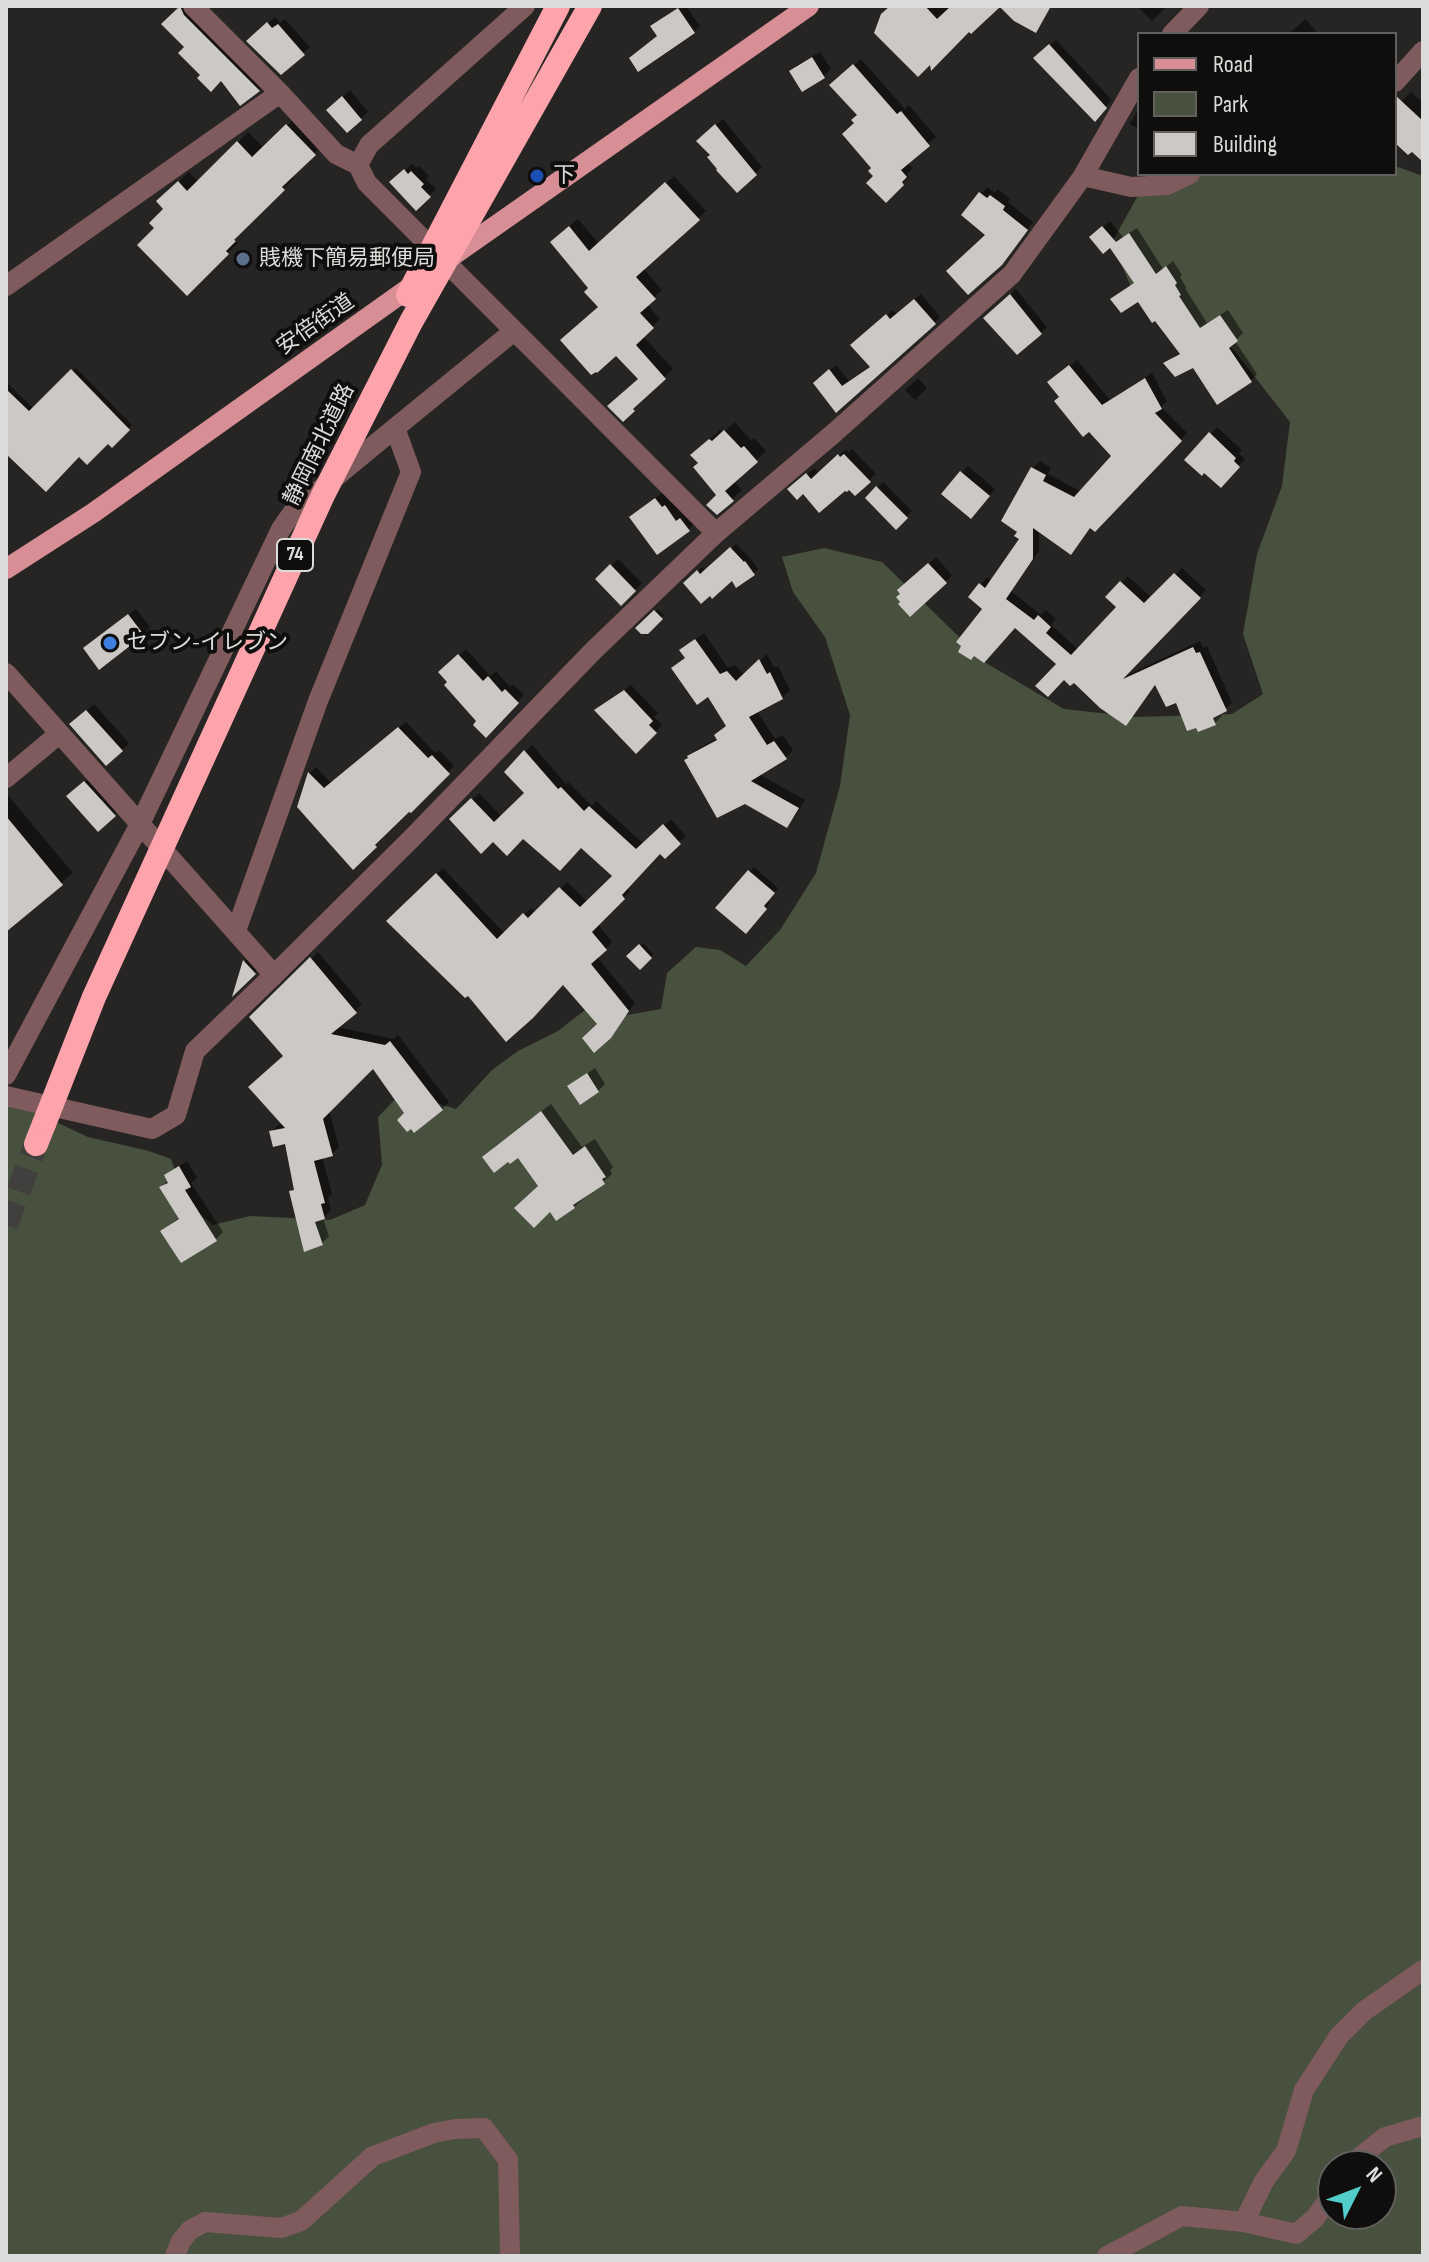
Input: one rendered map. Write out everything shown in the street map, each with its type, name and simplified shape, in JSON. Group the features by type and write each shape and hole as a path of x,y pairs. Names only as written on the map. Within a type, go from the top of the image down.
{"highway":[{"name":"静岡南北道路","path":"558,6 312,488 114,924 34,1132 323,495 411,322 590,6"}],"main road":[{"name":"安倍街道","path":"6,569 106,504 809,6"}],"street":[{"path":"193,6 336,154 358,165 367,183 716,533"},
{"path":"358,165 369,145 525,6"},
{"path":"1174,32 1199,6"},
{"path":"1397,80 1423,51"},
{"path":"6,1096 152,1129 176,1115 195,1051 413,837 594,650 716,533 834,433 1012,274 1083,176 1137,82"},
{"path":"6,286 280,93"},
{"path":"1083,176 1131,187 1167,185 1186,176"},
{"path":"6,1075 140,824 281,529 293,512 514,331"},
{"path":"236,931 318,701 411,472 395,428"},
{"path":"6,673 274,975"},
{"path":"6,778 59,734"},
{"path":"1244,2222 1264,2181 1286,2151 1304,2090 1339,2036 1364,2011 1423,1970"},
{"path":"1369,2150 1385,2137 1423,2126"},
{"path":"175,2256 190,2230 205,2222 281,2228 301,2221 373,2156 434,2133 484,2128 508,2160 510,2256"},
{"path":"1107,2256 1182,2216 1244,2222 1296,2234 1317,2215"}],"green space":[{"path":"1397,167 1423,176 1423,2256 6,2256 6,1106 22,1106 88,1137 171,1159 186,1202 213,1225 250,1216 330,1220 365,1205 382,1165 378,1117 402,1092 456,1109 492,1070 518,1051 558,1031 594,1003 622,1016 661,1009 667,973 696,947 720,950 746,966 780,930 816,873 840,786 850,715 825,637 793,592 782,557 824,548 882,562 986,663 1064,709 1137,717 1232,714 1263,694 1243,634 1257,554 1282,486 1290,422 1233,349 1134,294 1112,242 1149,176 1397,176"}],"building":[{"path":"180,6 184,15 260,91 240,106 221,81 211,92 197,78 200,75 178,53 184,47 161,24"},
{"path":"890,6 925,6 937,19 951,6 1051,6 1036,33 1014,21 1000,7 971,34 969,32 931,71 930,65 918,77 874,33 881,14"},
{"path":"678,8 695,33 638,72 629,58 657,36 650,26"},
{"path":"267,22 272,28 278,24 305,55 281,75 246,41"},
{"path":"1049,44 1107,108 1095,122 1033,58"},
{"path":"812,57 825,78 802,92 789,71"},
{"path":"853,64 897,114 901,111 930,146 901,170 907,177 902,182 904,185 886,203 866,183 873,176 868,171 871,168 842,134 854,123 851,120 857,115 829,85"},
{"path":"342,96 362,120 347,133 326,110"},
{"path":"1397,97 1423,121 1423,162 1412,152 1408,155 1397,145"},
{"path":"286,124 316,155 282,187 285,190 234,240 226,251 229,254 187,296 137,245 154,228 149,223 163,209 156,201 178,181 187,191 237,141 252,157"},
{"path":"715,124 757,175 737,193 696,141"},
{"path":"404,169 408,174 411,171 424,184 421,187 431,197 416,211 389,182"},
{"path":"665,182 700,220 636,277 656,299 640,313 654,328 636,345 666,379 623,422 607,406 638,379 616,356 591,375 560,340 598,307 584,292 588,288 550,242 569,226 589,251"},
{"path":"979,192 987,198 990,195 1005,206 1003,210 1028,230 1002,265 968,295 946,271 985,235 961,215"},
{"path":"1102,226 1116,242 1129,233 1156,274 1166,266 1177,283 1179,296 1200,328 1220,315 1238,341 1229,348 1252,382 1217,405 1193,368 1175,377 1163,363 1180,354 1155,321 1152,323 1138,302 1121,313 1110,299 1134,283 1110,248 1103,254 1089,237"},
{"path":"1010,294 1042,334 1017,355 983,318"},
{"path":"914,299 936,324 836,413 813,383 829,369 842,386 870,367 850,345 886,314 890,319"},
{"path":"1069,365 1102,405 1145,378 1162,409 1155,413 1182,441 1095,532 1090,528 1071,555 1033,528 1033,559 1006,599 1034,620 1038,615 1051,627 1046,633 1071,655 1116,607 1105,597 1120,581 1144,603 1174,573 1201,598 1123,679 1193,647 1196,653 1200,652 1227,711 1213,718 1216,725 1198,732 1196,728 1187,731 1176,703 1166,707 1155,685 1126,726 1100,708 1074,683 1070,686 1064,680 1048,697 1035,686 1056,664 1015,628 984,663 974,656 971,660 958,652 961,646 956,642 982,609 968,597 979,583 985,588 1019,539 1014,536 1017,532 1001,521 1031,467 1046,475 1043,481 1074,497 1111,456 1089,432 1083,437 1054,401 1059,397 1047,382"},
{"path":"71,369 130,430 112,448 108,444 87,465 79,457 46,492 6,454 6,389 29,411"},
{"path":"724,430 758,462 725,491 734,501 717,515 706,505 716,495 693,467 698,463 690,455"},
{"path":"1209,432 1236,458 1234,461 1240,467 1221,488 1184,460"},
{"path":"838,454 840,457 844,454 871,482 855,496 849,490 845,491 819,513 803,494 797,500 787,489 806,473 811,479"},
{"path":"960,471 990,496 971,519 941,494"},
{"path":"876,486 908,518 896,530 865,498"},
{"path":"655,498 662,507 665,505 676,521 680,518 690,531 657,555 629,517"},
{"path":"730,547 755,575 736,588 732,581 712,599 710,596 701,604 683,583 697,570 700,574"},
{"path":"928,563 947,583 910,617 898,604 900,602 896,597 900,594 897,590"},
{"path":"610,564 636,591 621,606 595,579"},
{"path":"654,610 663,619 648,634 641,634 635,628"},
{"path":"128,614 144,635 99,670 83,648"},
{"path":"695,639 720,674 727,671 736,681 759,659 767,674 770,672 783,699 749,717 767,745 774,741 787,759 751,781 799,808 787,828 745,804 717,818 684,760 717,740 714,735 726,726 708,697 697,705 671,668 685,658 679,650"},
{"path":"458,654 483,681 488,676 502,692 505,689 519,703 486,738 473,725 476,721 444,685 447,682 438,672"},
{"path":"624,690 653,721 649,725 657,733 636,754 594,710"},
{"path":"86,710 123,751 106,766 69,724"},
{"path":"398,727 428,758 432,755 450,774 353,870 297,807 308,772 324,788"},
{"path":"524,750 558,789 561,787 584,811 589,806 636,849 663,824 681,844 665,859 660,854 622,895 625,899 592,932 607,950 591,964 629,1011 611,1038 594,1053 582,1038 597,1024 563,985 506,1042 468,996 465,998 386,921 436,873 497,939 523,913 528,918 559,887 580,907 612,876 581,848 560,871 523,839 507,856 493,842 481,854 449,819 471,798 494,822 524,793 504,772"},
{"path":"84,781 116,816 98,832 66,796"},
{"path":"6,816 63,885 6,932"},
{"path":"748,870 775,893 764,906 767,909 746,934 715,908"},
{"path":"639,944 652,958 640,970 626,956"},
{"path":"310,957 357,1013 331,1034 385,1045 390,1041 443,1110 414,1133 411,1129 407,1132 397,1120 404,1113 373,1069 323,1119 333,1156 314,1161 325,1203 321,1204 325,1219 315,1222 323,1245 304,1252 289,1191 294,1190 285,1144 273,1147 269,1131 285,1128 248,1087 283,1056 249,1017"},
{"path":"243,960 256,974 232,997"},
{"path":"587,1073 599,1092 580,1105 567,1086"},
{"path":"541,1111 573,1155 585,1146 606,1177 602,1179 605,1184 573,1205 575,1208 556,1221 550,1212 534,1228 514,1208 538,1186 518,1158 494,1173 482,1157"},
{"path":"179,1166 191,1187 185,1190 217,1241 181,1263 160,1231 179,1219 159,1187 168,1183 164,1175"}],"tunnel":[{"path":"6,1225 36,1144"}],"place":[{"name":"下","path":"537,176"},
{"name":"賎機下簡易郵便局","path":"243,259"},
{"name":"セブン-イレブン","path":"110,643"}]}
